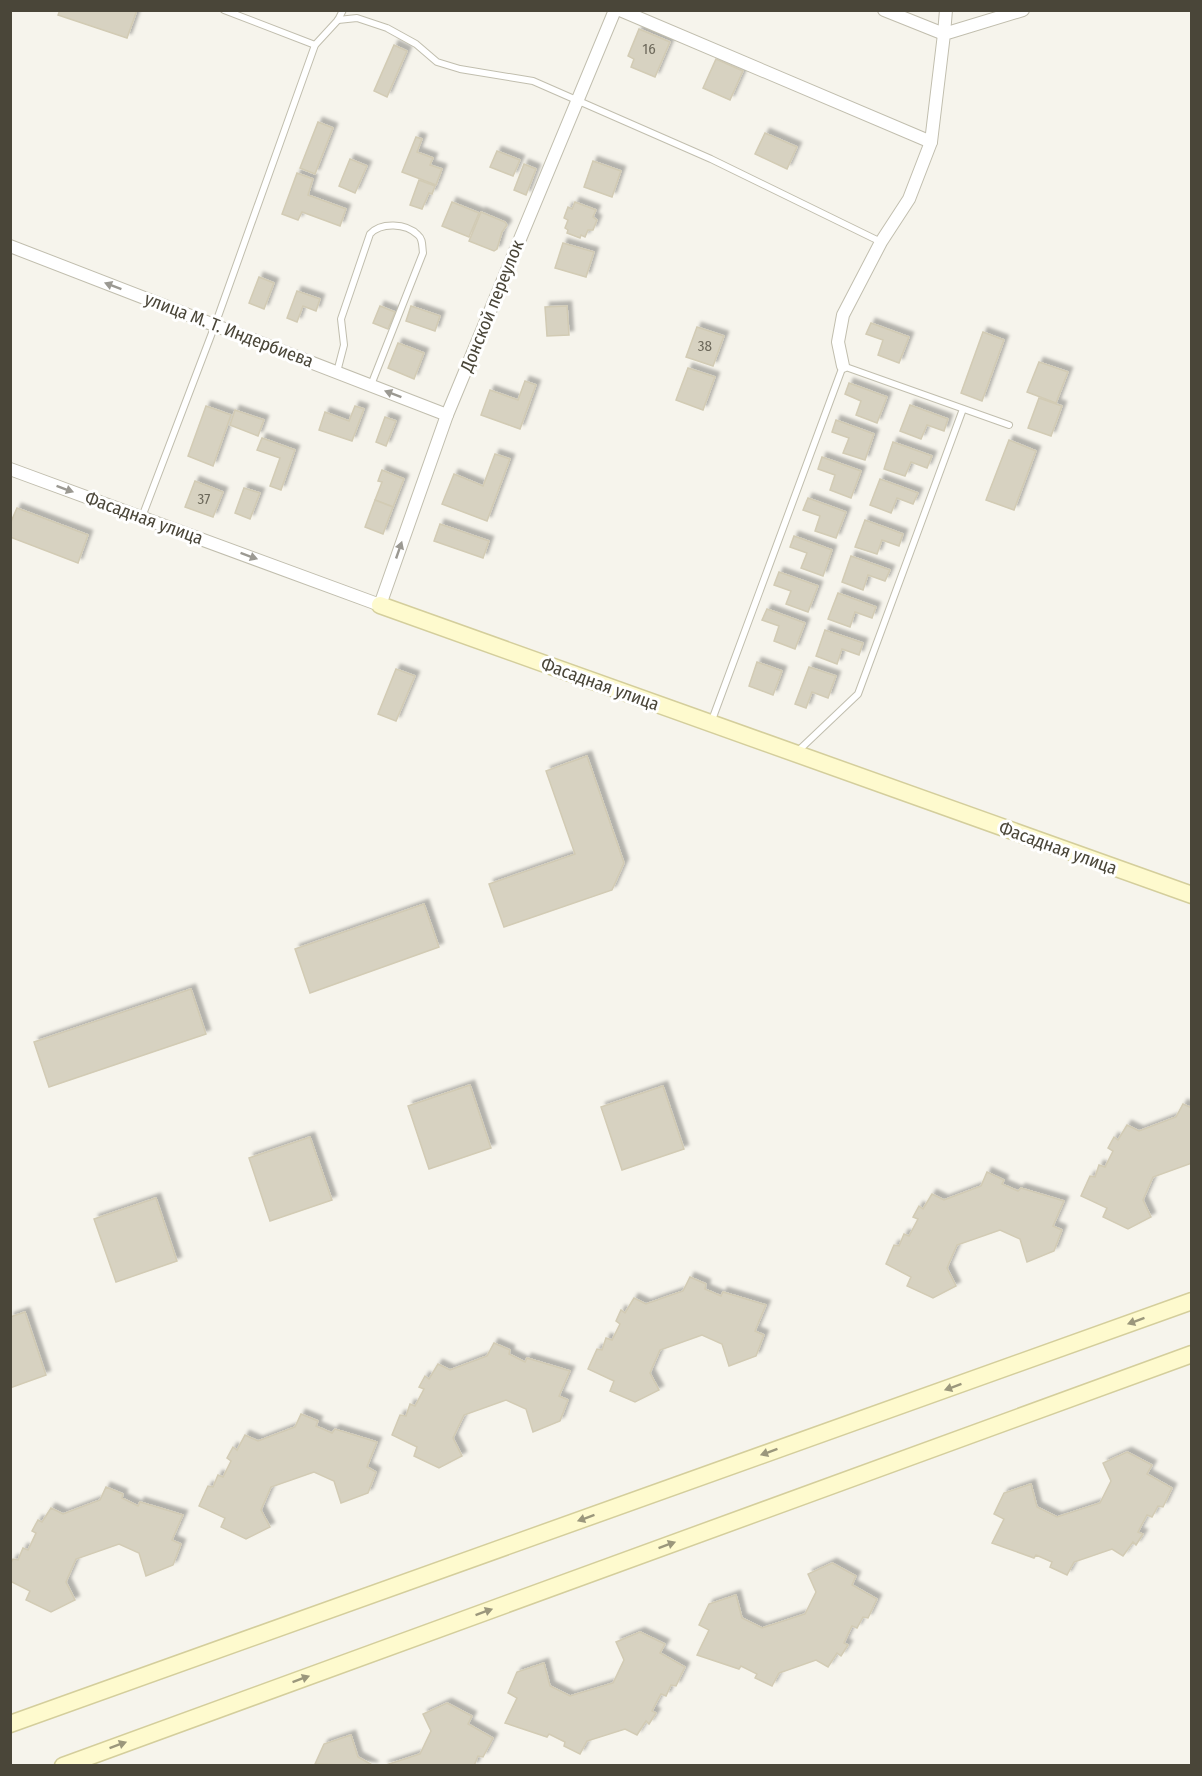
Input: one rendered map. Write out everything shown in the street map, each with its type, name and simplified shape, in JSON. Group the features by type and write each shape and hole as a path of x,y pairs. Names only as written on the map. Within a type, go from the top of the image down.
{"main road":[{"name":"Фасадная улица","path":"380,605 1191,895"},
{"path":"10,1724 1191,1301"},
{"path":"63,1766 1191,1354"}],"street":[{"name":"Донской переулок","path":"380,605 447,415 577,101 618,10"},
{"path":"618,10 931,142"},
{"path":"884,10 944,34 1023,10"},
{"path":"843,366 838,342 843,315 881,242 909,199 931,142 946,10"},
{"name":"улица М. Т. Индербиева","path":"10,246 447,415"},
{"name":"Фасадная улица","path":"10,469 380,605"}],"lane":[{"path":"224,10 315,45"},
{"path":"142,517 215,325 315,45 338,20 343,10"},
{"path":"338,20 357,18 387,28 416,44 437,62 460,69 533,81 711,159 881,242"},
{"path":"336,372 344,345 341,319 370,234 377,226 388,225 409,230 418,234 422,241 423,253 371,386"},
{"path":"710,724 843,366 1009,425"},
{"path":"795,754 858,694 963,409"}],"building":[{"path":"60,10 137,10 127,38 58,15"},
{"path":"639,29 670,42 655,77 631,67 634,59 628,56"},
{"path":"394,45 407,51 387,97 374,91"},
{"path":"716,59 743,71 730,100 703,88"},
{"path":"318,122 333,128 315,174 300,168"},
{"path":"765,133 797,147 787,169 755,154"},
{"path":"416,137 422,139 417,152 433,158 430,165 442,169 436,185 402,172"},
{"path":"497,151 520,160 513,176 490,167"},
{"path":"350,159 367,166 355,193 339,186"},
{"path":"593,161 621,171 612,197 584,187"},
{"path":"524,164 536,169 526,195 514,190"},
{"path":"297,173 313,179 308,195 346,209 340,226 302,212 298,220 282,214"},
{"path":"419,180 435,186 422,209 410,205"},
{"path":"452,202 479,213 469,237 442,226"},
{"path":"575,202 596,210 593,217 597,220 593,230 588,230 585,237 581,235 580,238 567,233 568,230 565,228 568,220 564,218 568,207 572,209"},
{"path":"481,212 507,225 494,251 469,241"},
{"path":"563,243 594,252 586,277 555,268"},
{"path":"259,277 274,283 264,309 249,303"},
{"path":"297,291 320,299 316,311 303,306 297,322 287,318"},
{"path":"380,306 395,312 388,329 373,323"},
{"path":"411,306 440,316 435,331 406,321"},
{"path":"567,306 569,335 547,336 545,307"},
{"path":"871,323 909,337 899,363 878,355 883,340 866,334"},
{"path":"697,327 724,336 713,366 686,357"},
{"path":"983,332 1004,340 982,401 961,393"},
{"path":"398,343 424,353 414,379 388,368"},
{"path":"1039,362 1068,372 1056,403 1027,392"},
{"path":"688,368 715,377 703,410 676,400"},
{"path":"525,381 536,385 520,429 481,415 490,390 518,400"},
{"path":"849,383 887,397 877,423 856,415 861,401 845,394"},
{"path":"1039,398 1062,406 1051,436 1028,428"},
{"path":"910,405 948,419 944,431 927,425 921,439 900,431"},
{"path":"206,406 231,415 213,466 188,456"},
{"path":"355,406 364,409 352,441 319,430 325,412 349,421"},
{"path":"235,410 264,420 258,436 230,425"},
{"path":"385,417 396,421 386,446 376,442"},
{"path":"836,420 874,434 865,460 843,453 849,438 832,432"},
{"path":"262,438 295,450 281,490 270,486 280,458 257,450"},
{"path":"1009,440 1036,451 1014,510 986,500"},
{"path":"893,442 932,456 927,468 911,462 905,476 884,469"},
{"path":"495,454 510,459 487,521 442,504 454,474 483,486"},
{"path":"822,457 861,471 851,498 830,490 835,475 818,469"},
{"path":"382,470 404,479 393,507 375,500 382,482 378,481"},
{"path":"880,479 918,493 913,504 897,498 891,513 870,505"},
{"path":"195,481 223,492 213,517 185,507"},
{"path":"244,488 260,493 250,519 235,513"},
{"path":"808,498 846,512 836,538 815,531 820,516 803,510"},
{"path":"375,500 393,507 383,534 365,527"},
{"path":"17,508 88,535 78,563 10,537 10,524"},
{"path":"865,520 903,534 899,546 882,540 877,554 855,547"},
{"path":"440,524 489,541 483,558 434,541"},
{"path":"794,536 832,550 823,576 801,568 807,553 790,547"},
{"path":"851,556 890,570 885,581 868,575 863,590 842,582"},
{"path":"779,572 818,586 808,612 786,604 791,591 774,585"},
{"path":"838,593 876,607 872,618 855,612 850,627 828,619"},
{"path":"767,609 805,623 795,649 774,641 779,626 762,620"},
{"path":"825,630 863,643 859,655 842,649 837,664 816,656"},
{"path":"757,662 782,671 773,695 749,686"},
{"path":"809,667 836,676 828,698 812,692 806,708 795,704"},
{"path":"396,669 415,676 396,721 378,714"},
{"path":"587,756 624,863 612,890 504,927 489,884 575,854 546,771"},
{"path":"424,904 439,947 310,993 295,949"},
{"path":"191,989 206,1034 49,1087 34,1042"},
{"path":"470,1085 491,1148 429,1169 408,1106"},
{"path":"663,1086 684,1149 622,1170 601,1107"},
{"path":"1183,1104 1192,1108 1192,1163 1153,1177 1143,1200 1151,1217 1128,1229 1103,1217 1107,1208 1081,1196 1090,1176 1095,1177 1099,1165 1105,1167 1113,1151 1108,1148 1114,1137 1118,1140 1127,1125 1139,1131 1176,1117"},
{"path":"310,1137 332,1200 270,1221 249,1158"},
{"path":"987,1172 1004,1180 1002,1184 1018,1191 1021,1188 1064,1201 1053,1226 1062,1230 1054,1251 1027,1262 1020,1239 1000,1230 957,1245 947,1268 956,1286 933,1298 907,1286 911,1277 886,1264 894,1245 899,1246 904,1234 909,1236 918,1219 913,1217 919,1206 923,1209 932,1194 944,1200 981,1186"},
{"path":"156,1198 177,1261 116,1282 94,1219"},
{"path":"690,1277 706,1284 705,1289 721,1296 723,1292 766,1305 755,1331 764,1335 756,1356 729,1366 722,1344 702,1335 660,1350 650,1373 659,1390 635,1402 610,1391 614,1381 588,1369 597,1349 602,1350 606,1338 612,1340 620,1324 616,1321 621,1310 625,1313 634,1298 646,1304 683,1291"},
{"path":"25,1312 46,1375 10,1388 10,1317"},
{"path":"494,1343 510,1350 509,1354 525,1362 527,1358 570,1371 559,1396 568,1400 560,1421 533,1432 526,1409 506,1400 464,1415 453,1438 462,1456 439,1468 414,1456 417,1447 392,1435 400,1415 406,1416 410,1404 415,1406 424,1389 419,1387 425,1376 429,1379 438,1364 450,1370 487,1356"},
{"path":"301,1414 318,1421 316,1426 332,1433 335,1429 377,1442 367,1467 376,1472 368,1493 341,1503 334,1481 314,1472 271,1487 261,1510 270,1527 246,1539 221,1527 225,1518 199,1506 208,1486 213,1487 218,1475 223,1477 231,1461 227,1458 233,1447 237,1450 245,1435 258,1441 295,1427"},
{"path":"1127,1452 1152,1465 1147,1474 1172,1488 1163,1507 1158,1506 1152,1517 1147,1515 1138,1532 1143,1534 1136,1545 1133,1542 1123,1556 1112,1549 1074,1562 1067,1575 1050,1567 1052,1562 1036,1555 1034,1558 992,1543 1004,1519 994,1514 1004,1493 1031,1484 1037,1507 1057,1517 1100,1503 1111,1481 1103,1463"},
{"path":"106,1487 123,1494 122,1498 138,1506 140,1502 183,1515 172,1540 181,1544 173,1565 146,1576 139,1553 119,1544 76,1559 66,1582 75,1600 51,1612 26,1600 30,1591 10,1581 10,1565 13,1559 18,1560 23,1548 28,1550 36,1533 32,1531 38,1520 42,1522 51,1508 63,1514 100,1500"},
{"path":"832,1563 856,1576 852,1585 877,1599 868,1618 863,1617 857,1628 852,1626 844,1643 848,1645 841,1656 837,1653 828,1667 816,1660 779,1673 772,1686 755,1678 757,1674 741,1666 739,1669 697,1655 709,1630 699,1625 709,1604 736,1595 742,1618 762,1628 805,1614 816,1592 808,1574"},
{"path":"640,1632 665,1644 660,1653 685,1667 676,1686 671,1685 666,1696 661,1694 652,1711 656,1713 649,1724 646,1721 637,1735 625,1729 587,1741 580,1754 564,1746 565,1742 549,1734 547,1737 505,1723 517,1698 508,1693 517,1672 544,1663 550,1686 570,1696 613,1683 624,1660 616,1642"},
{"path":"447,1703 472,1716 468,1724 493,1738 483,1757 478,1756 474,1766 383,1766 420,1754 431,1731 423,1714"},
{"path":"351,1735 358,1757 374,1766 315,1764 324,1744"}]}
